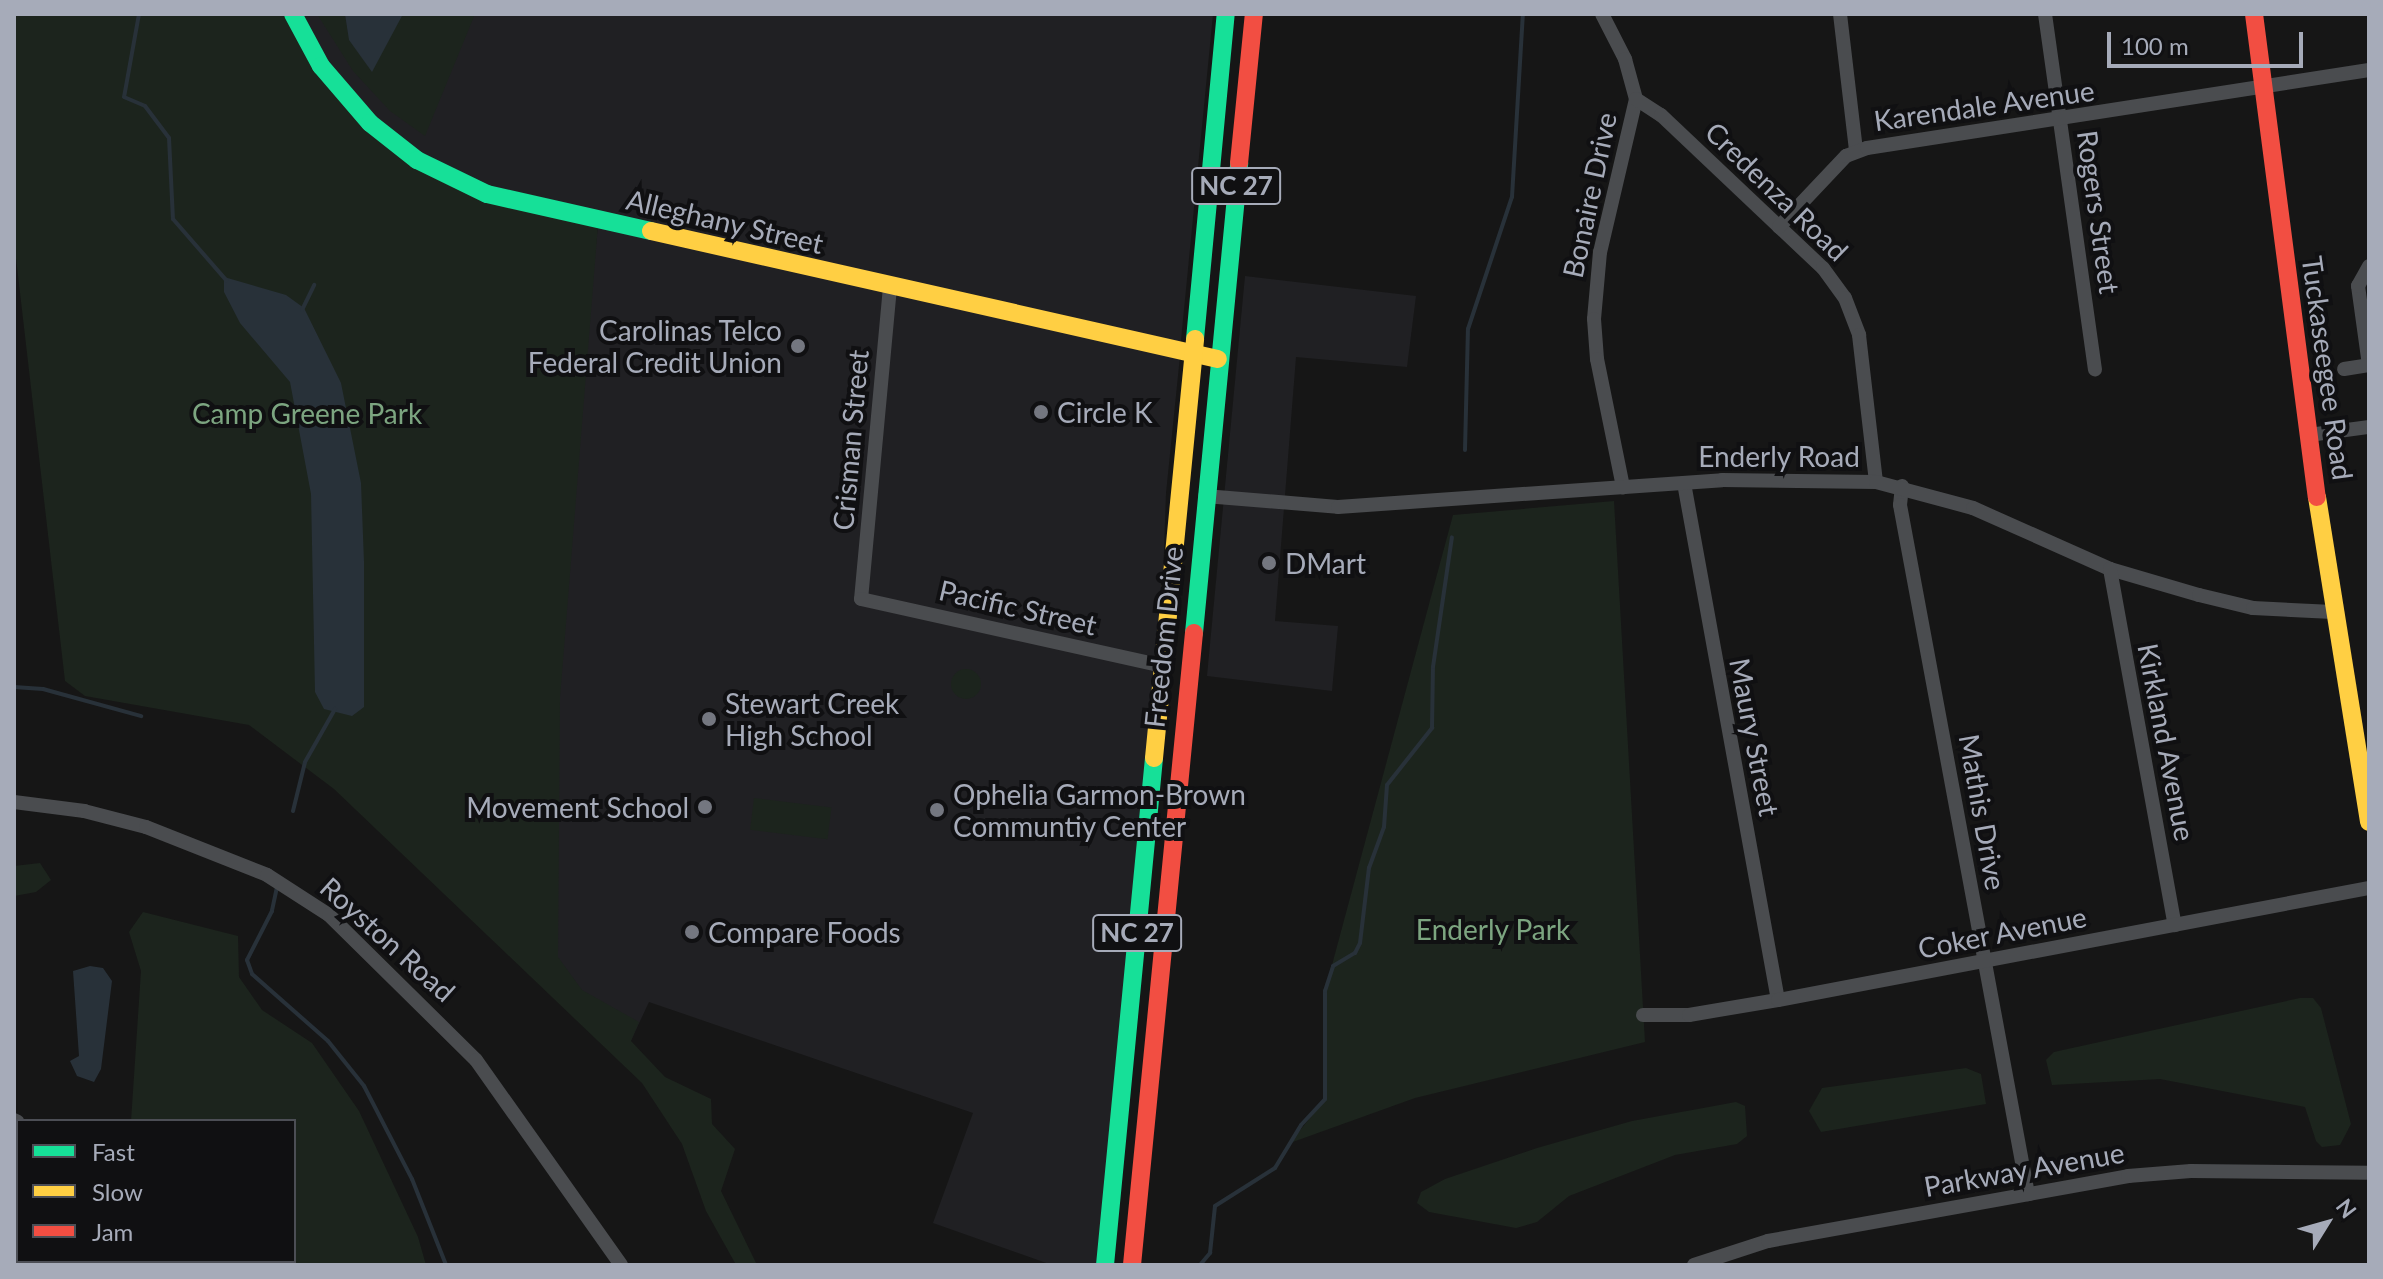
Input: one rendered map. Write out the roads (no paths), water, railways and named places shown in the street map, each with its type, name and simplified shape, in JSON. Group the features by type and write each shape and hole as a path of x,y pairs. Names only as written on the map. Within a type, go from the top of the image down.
{"main road":[{"name":"Alleghany Street","path":"293,14 321,66 370,123 451,179 525,205 1218,359"},
{"name":"Freedom Drive","path":"1105,1265 1226,14"},
{"name":"Freedom Drive","path":"1132,1265 1254,14"},
{"name":"Tuckaseegee Road","path":"2254,14 2333,612 2363,760 2369,822"},
{"path":"1163,666 1178,679 1169,769 1175,806"},
{"path":"1126,1052 1135,1084 1130,1141 1143,1151"}],"street":[{"name":"Bonaire Drive","path":"1602,14 1625,59 1636,99 1600,252 1594,319 1597,359 1623,487"},
{"path":"1840,14 1856,151"},
{"name":"Rogers Street","path":"2045,14 2095,369"},
{"name":"Karendale Avenue","path":"1779,227 1856,151 2369,70"},
{"name":"Credenza Road","path":"1636,99 1661,115 1823,268 1853,315 1866,375 1876,482"},
{"path":"2344,369 2369,365 2358,286 2369,266"},
{"name":"Crisman Street","path":"861,599 890,287"},
{"path":"2309,435 2369,427"},
{"name":"Enderly Road","path":"1205,496 1338,507 1684,483 1876,482 1902,486 1973,508 2110,569 2253,608 2333,612"},
{"name":"Maury Street","path":"1684,483 1778,1000"},
{"name":"Mathis Drive","path":"1902,486 1900,505 2028,1194"},
{"name":"Kirkland Avenue","path":"2110,569 2175,925"},
{"name":"Pacific Street","path":"861,599 1163,666"},
{"name":"Royston Road","path":"14,802 84,811 146,827 267,875 329,915 476,1060 621,1265"},
{"name":"Coker Avenue","path":"1643,1015 1689,1015 1778,1000 2369,888"},
{"name":"Parkway Avenue","path":"1694,1265 1768,1241 2159,1172 2369,1173"}],"waterway":[{"path":"139,14 124,97 145,106 169,138 173,219 226,280"},
{"path":"1465,450 1468,329 1512,197 1523,14"},
{"path":"302,310 314,285"},
{"path":"1200,1265 1210,1253 1215,1206 1275,1168 1301,1125 1325,1099 1325,991 1333,966 1355,953 1360,943 1369,868 1384,827 1387,785 1432,728 1433,667 1452,537"},
{"path":"14,687 43,689 141,716"},
{"path":"293,811 305,762 335,709"},
{"path":"277,887 272,911 247,960 252,974 328,1041 364,1086 412,1179 446,1265"}],"place":[{"name":"Carolinas Telco Federal Credit Union","path":"798,346"},
{"name":"Circle K","path":"1041,412"},
{"name":"DMart","path":"1269,563"},
{"name":"Stewart Creek High School","path":"709,719"},
{"name":"Movement School","path":"705,807"},
{"name":"Ophelia Garmon-Brown Communtiy Center","path":"937,810"},
{"name":"Compare Foods","path":"692,932"}],"park label":[{"name":"Camp Greene Park","path":"307,413"},
{"name":"Enderly Park","path":"1493,929"}]}
